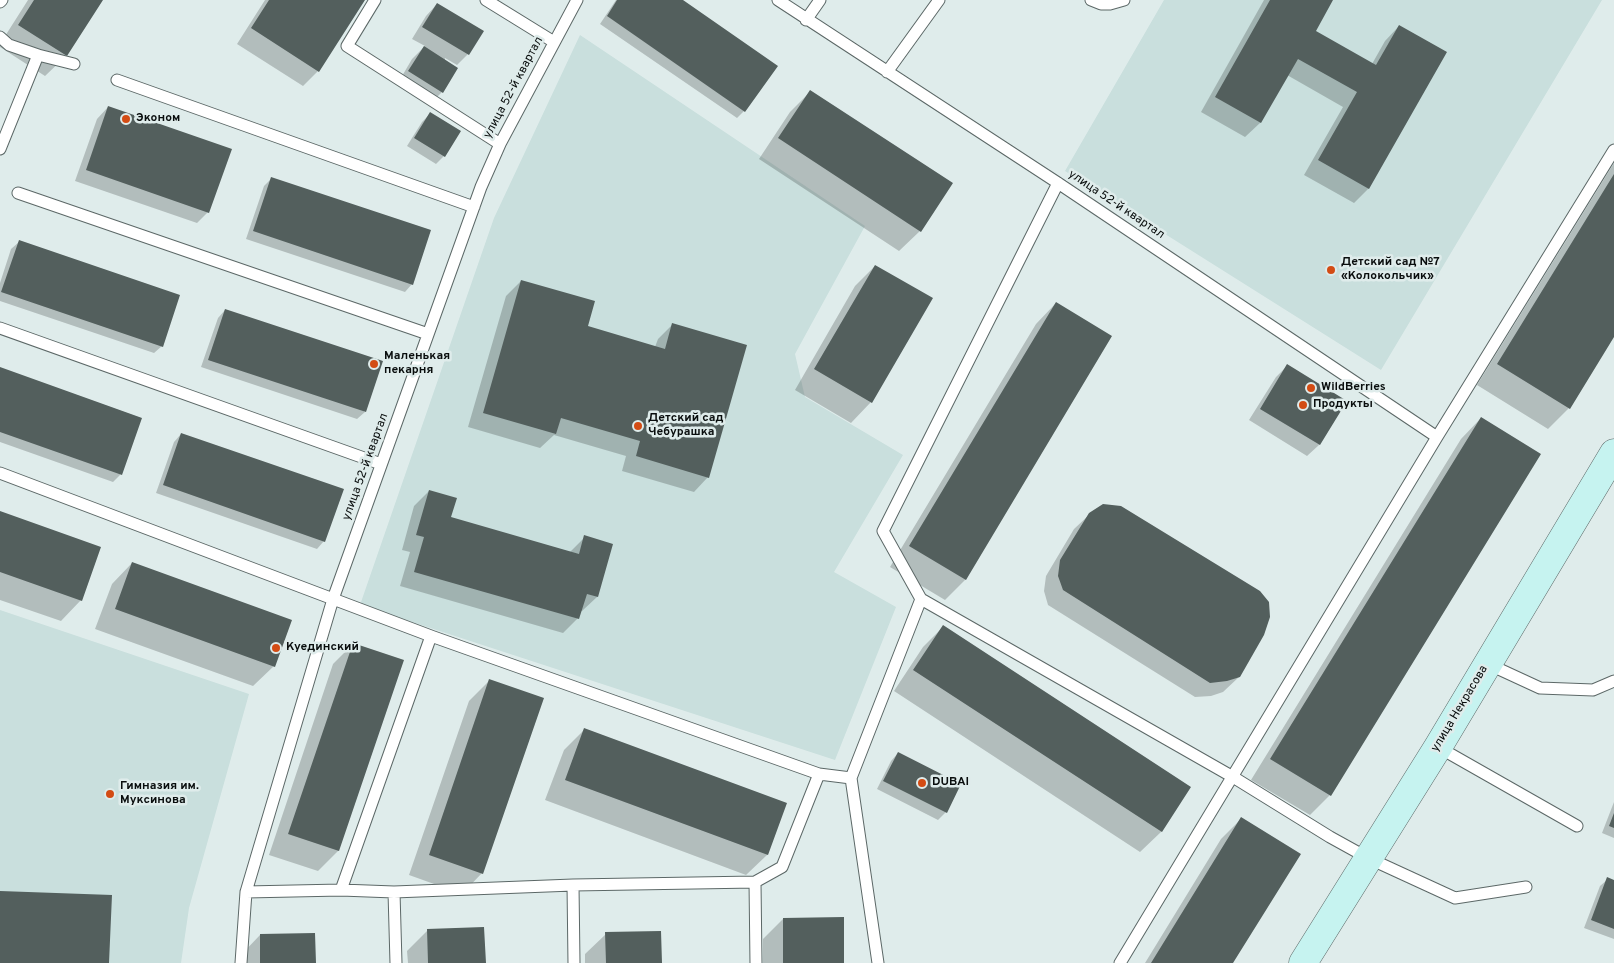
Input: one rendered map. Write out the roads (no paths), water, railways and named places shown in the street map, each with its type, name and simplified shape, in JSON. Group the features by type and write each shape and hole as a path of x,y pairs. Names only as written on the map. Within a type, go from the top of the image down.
{"street":[{"name":"улица Некрасова","path":"1302,963 1438,747 1614,453"}],"lane":[{"path":"375,0 347,46 500,144"},
{"path":"486,0 554,42"},
{"name":"улица 52-й квартал","path":"241,963 246,892 333,599 474,207 500,144 577,0"},
{"name":"улица 52-й квартал","path":"778,0 1058,183 1437,437"},
{"path":"806,20 820,0"},
{"path":"887,72 939,0"},
{"path":"1091,0 1101,4 1110,4 1124,0"},
{"path":"0,37 9,45 74,64"},
{"path":"0,149 38,55"},
{"path":"116,80 474,207"},
{"path":"1120,963 1437,437 1614,150"},
{"path":"1058,183 883,531 921,599 1233,777 1330,837 1368,858 1455,898 1526,887"},
{"path":"18,193 428,334"},
{"path":"0,328 382,464"},
{"path":"0,473 431,636 819,774 851,778"},
{"path":"878,963 851,778 921,599"},
{"path":"341,890 431,636"},
{"path":"1487,663 1540,688 1593,690 1614,681"},
{"path":"1438,747 1577,826"},
{"path":"246,892 341,890 394,892 573,885 755,882 782,867 819,774"},
{"path":"755,882 756,963"},
{"path":"573,885 574,963"},
{"path":"394,892 396,963"}],"place":[{"name":"Эконом","path":"126,119"},
{"name":"Детский сад №7 «Колокольчик»","path":"1331,270"},
{"name":"Маленькая пекарня","path":"374,364"},
{"name":"WildBerries","path":"1311,388"},
{"name":"Продукты","path":"1303,405"},
{"name":"Детский сад Чебурашка","path":"638,426"},
{"name":"Куединский","path":"276,648"},
{"name":"DUBAI","path":"922,783"},
{"name":"Гимназия им. Муксинова","path":"110,794"}]}
